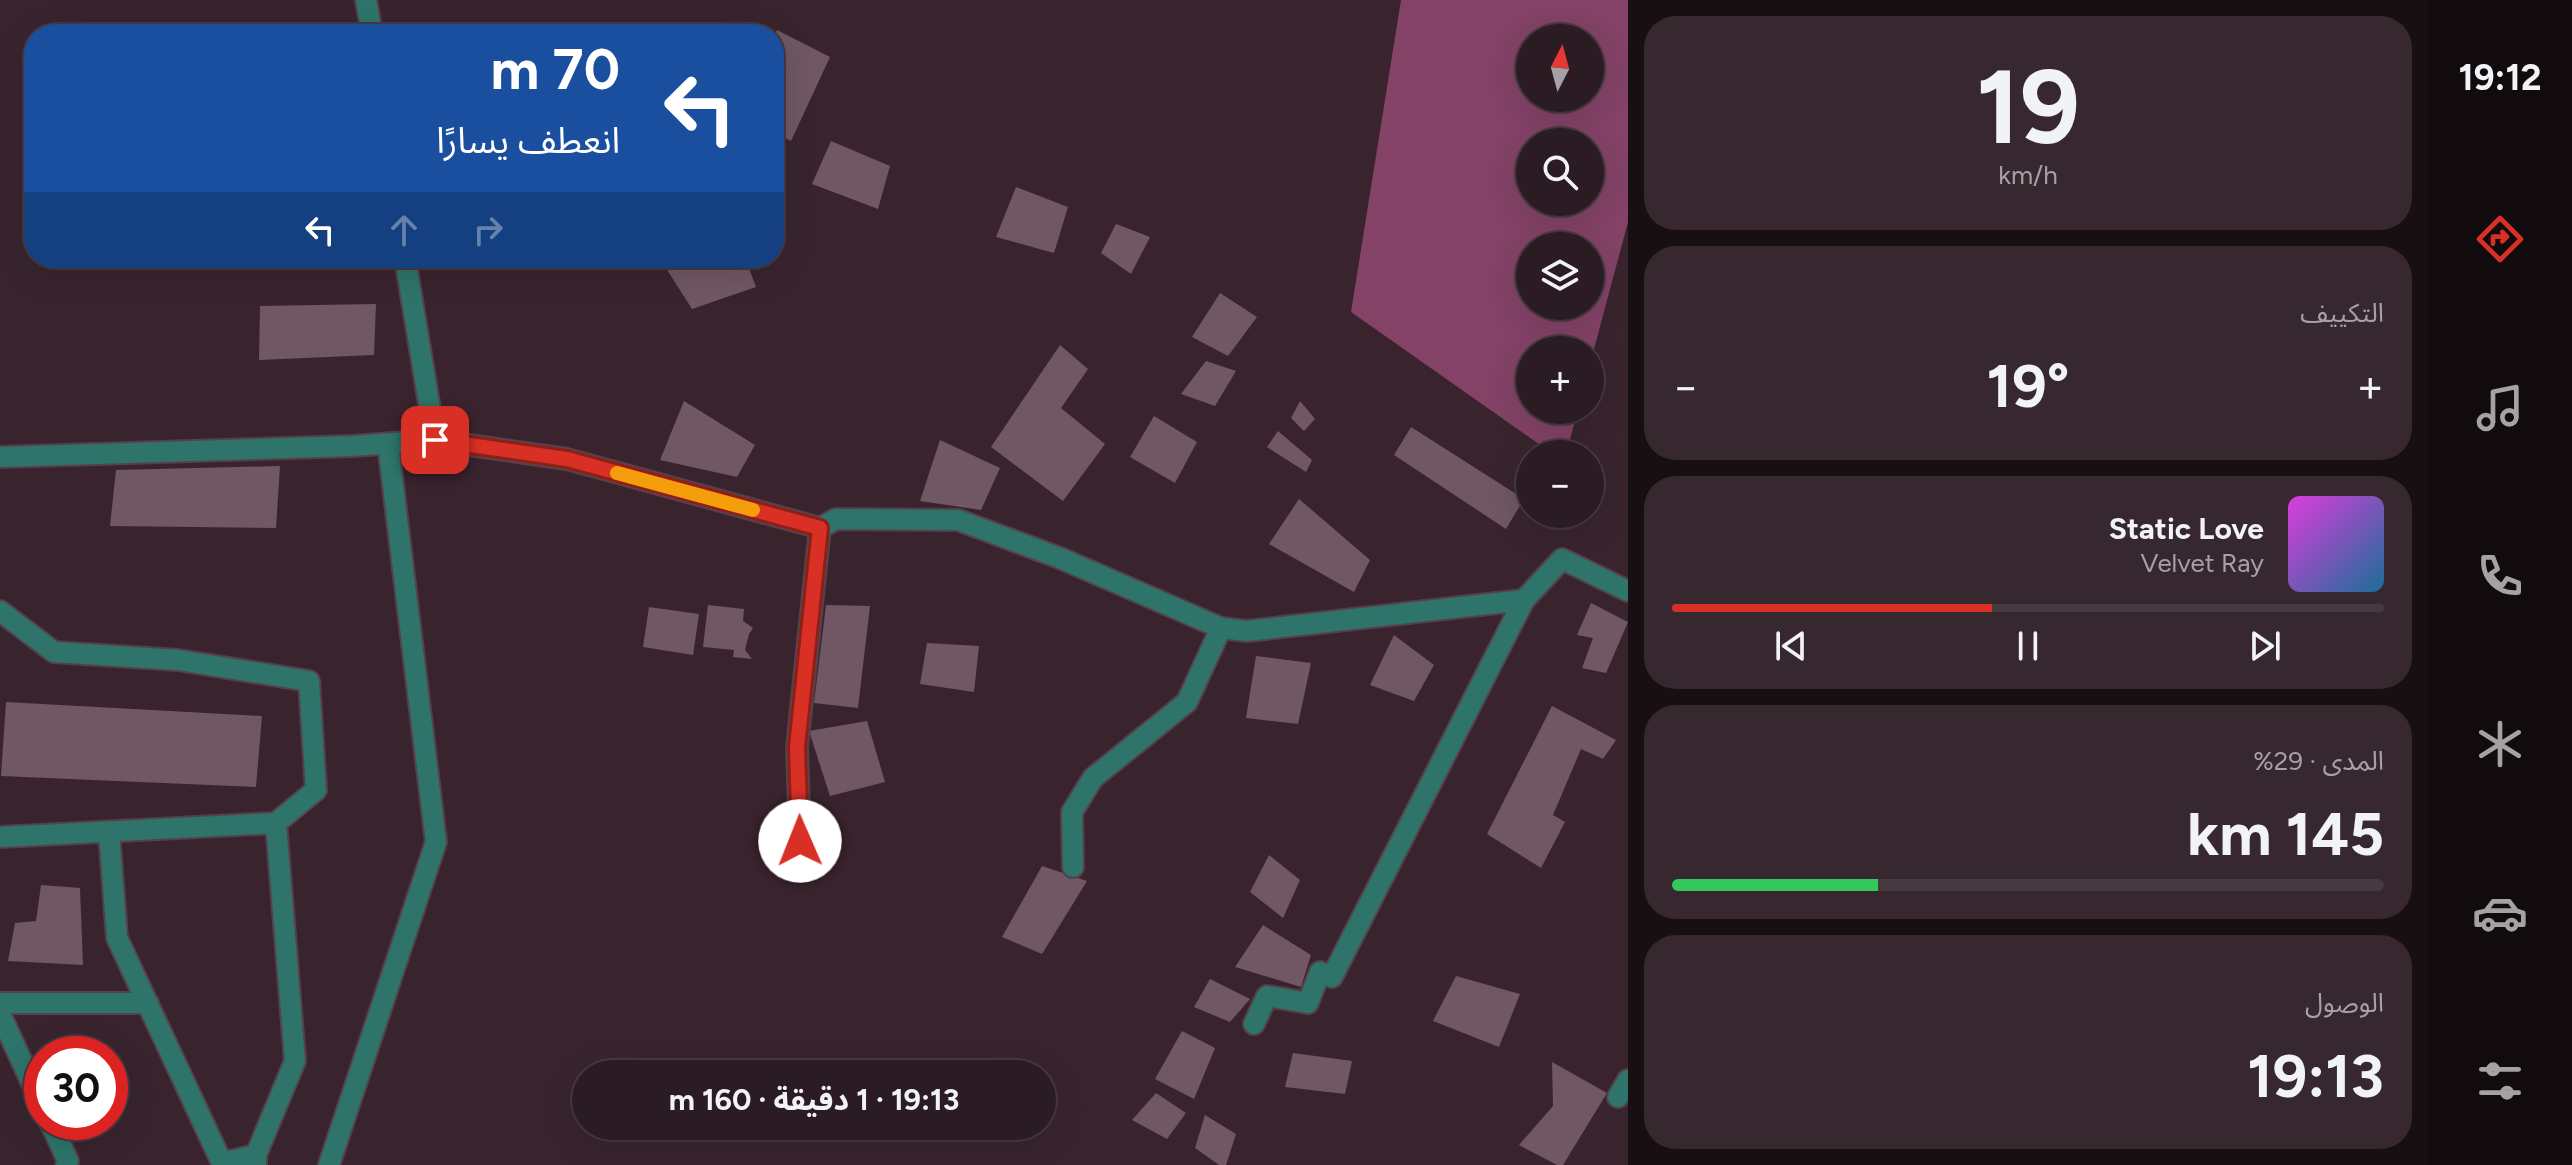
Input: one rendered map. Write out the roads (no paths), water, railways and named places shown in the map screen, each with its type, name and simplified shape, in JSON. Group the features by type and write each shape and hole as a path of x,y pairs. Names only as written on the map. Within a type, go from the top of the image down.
{"street":[{"path":"366,0 370,24"},
{"path":"407,268 435,440"},
{"path":"0,457 435,440 567,459 820,528 836,519 958,520 1060,558 1221,628 1247,631 1524,600"},
{"path":"329,1165 436,842 388,444"},
{"path":"800,841 797,747 820,528"},
{"path":"1254,1024 1267,996 1308,1003 1320,972 1332,977 1524,600 1562,559 1628,591"},
{"path":"0,611 54,652 178,660 309,681 316,790 276,823 0,837"},
{"path":"1073,867 1072,812 1093,778 1187,702 1221,628"},
{"path":"109,832 117,938 222,1163 256,1160 295,1061 276,823"},
{"path":"0,1003 148,1003"},
{"path":"0,1014 24,1066"},
{"path":"58,1140 68,1161 66,1165"}]}
